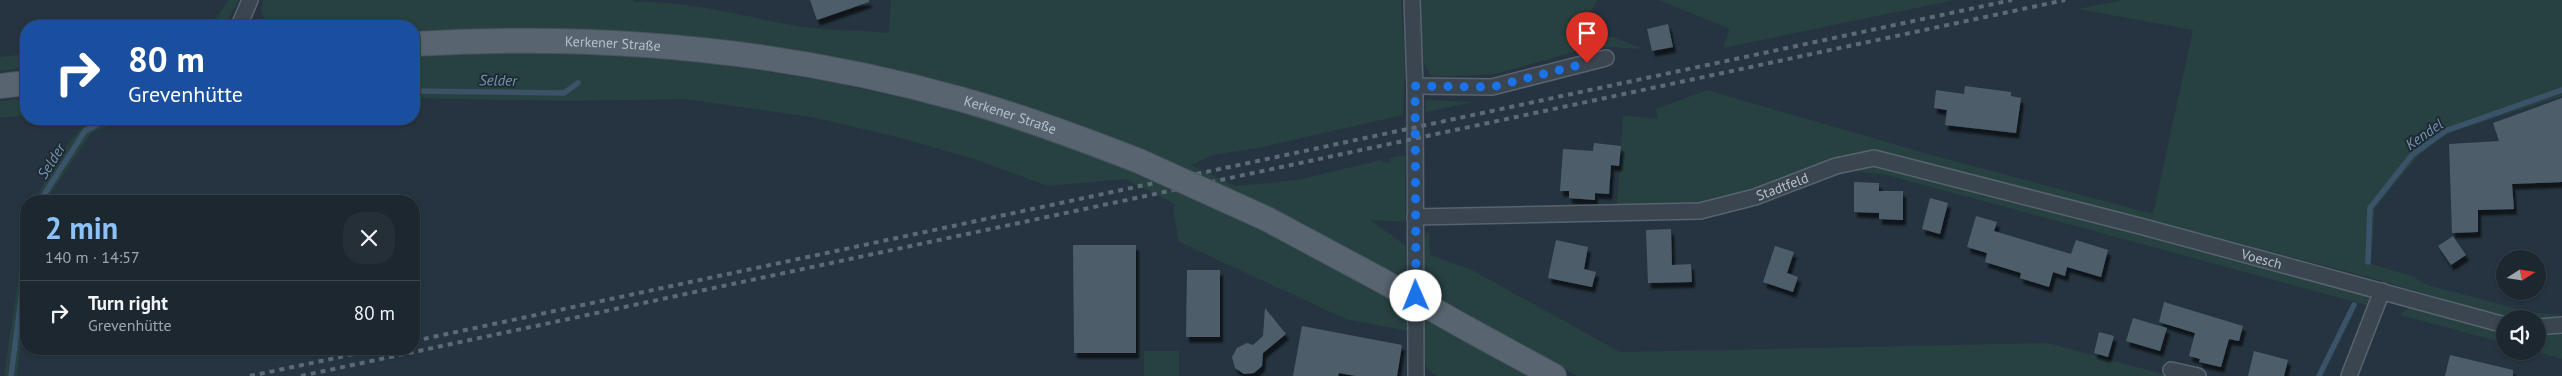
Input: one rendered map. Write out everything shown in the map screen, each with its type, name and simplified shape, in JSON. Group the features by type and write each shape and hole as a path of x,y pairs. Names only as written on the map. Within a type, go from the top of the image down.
{"main road":[{"name":"Kerkener Straße","path":"420,44 508,39 615,42 675,47 784,60 859,74 1012,114 1139,161 1267,220 1554,376"},
{"path":"0,86 20,84"}],"street":[{"path":"242,20 250,0"},
{"path":"1412,0 1415,86 1416,376"},
{"path":"1415,86 1492,87 1606,58"},
{"name":"Stadtfeld","path":"1415,217 1700,210 1755,197 1836,166 1874,158 2140,226"},
{"name":"Voesch","path":"2140,226 2496,323"},
{"path":"2349,376 2382,291"},
{"path":"2546,326 2562,325"},
{"path":"2171,370 2198,376"}],"green space":[{"path":"228,0 239,0 227,20 214,20"},
{"path":"263,0 634,0 633,2 655,2 698,7 804,27 889,33 891,0 1401,0 1405,64 1403,115 1258,148 1213,155 1191,165 1235,186 1297,180 1381,160 1382,163 1390,162 1390,158 1405,155 1405,222 1370,220 1405,245 1406,284 1181,168 1099,132 942,82 687,38 577,30 420,30 420,20 265,20 261,9"},
{"path":"1418,0 1597,0 1579,33 1613,37 1643,49 1612,47 1580,50 1496,74 1432,77 1424,64"},
{"path":"1659,0 1955,0 1723,48 1730,29"},
{"path":"2123,0 2562,0 2562,96 2452,132 2441,138 2418,156 2375,208 2371,264 2413,276 2424,284 2522,310 2496,310 2496,314 2368,277 1896,155 1867,152 1835,159 1752,191 1699,203 1617,206 1623,115 1658,119 1656,109 1707,90 1928,154 2153,214 2193,30 2078,9"},
{"path":"588,52 712,63 819,80 957,109 1037,133 1194,195 1326,261 1408,307 1408,331 1346,319 1179,242 1173,210 1175,204 1125,179 1048,186 971,158 893,136 811,117 686,99 566,101 420,98 420,57 475,53"},
{"path":"20,55 20,69 0,71 0,57"},
{"path":"20,99 20,116 0,118 0,101"},
{"path":"1426,100 1474,102 1426,112"},
{"path":"84,125 111,125 91,133 50,195 39,195 46,178"},
{"path":"1865,164 2368,293 2370,306 1887,175 1847,170"},
{"path":"1429,231 1430,255 1472,270 1620,352 2048,343 2170,376 1578,376 1468,318 1535,376 1438,376 1429,371 1425,365 1422,242"},
{"path":"20,268 20,349 17,376 4,376"},
{"path":"2410,306 2496,330 2496,341 2400,315"},
{"path":"2546,314 2562,315 2546,318"},
{"path":"2562,332 2562,359 2546,354 2546,335"},
{"path":"1144,351 1179,351 1179,376 1144,376"}],"building":[{"path":"810,0 869,0 869,2 817,20"},
{"path":"1668,24 1673,47 1652,51 1647,29"},
{"path":"1965,86 2011,92 2011,96 2021,98 2016,133 1945,125 1947,110 1934,108 1936,90 1964,94"},
{"path":"2562,98 2562,182 2512,184 2514,209 2478,210 2478,232 2452,233 2449,144 2499,141 2493,123"},
{"path":"1594,143 1621,146 1619,166 1611,165 1609,194 1595,193 1595,200 1569,198 1569,191 1560,191 1563,149 1593,151"},
{"path":"1854,182 1879,183 1879,191 1903,191 1903,220 1879,219 1879,213 1854,212"},
{"path":"1930,198 1948,203 1940,234 1922,229"},
{"path":"1976,216 1997,222 1994,231 2071,254 2076,240 2108,250 2101,277 2067,267 2065,276 2053,272 2049,287 2020,278 2021,273 1985,262 1987,253 1967,247"},
{"path":"1671,229 1672,265 1691,264 1692,282 1648,283 1646,230"},
{"path":"2453,236 2466,255 2451,265 2438,246"},
{"path":"1556,240 1588,247 1584,269 1596,272 1592,287 1548,278"},
{"path":"1073,245 1136,245 1136,353 1074,353"},
{"path":"1775,246 1794,252 1787,273 1798,277 1793,292 1763,282"},
{"path":"1187,270 1220,270 1220,337 1186,337"},
{"path":"2164,302 2243,326 2239,341 2229,339 2221,367 2199,362 2200,359 2189,356 2195,333 2159,322"},
{"path":"1265,308 1286,334 1263,353 1262,366 1254,373 1244,374 1235,368 1232,357 1237,348 1247,343 1253,345 1263,336"},
{"path":"2133,318 2167,328 2160,351 2126,341"},
{"path":"1302,326 1402,345 1397,376 1356,376 1339,373 1338,376 1293,376"},
{"path":"2099,332 2114,336 2108,357 2094,353"},
{"path":"2254,351 2288,360 2284,376 2248,376"},
{"path":"2450,355 2513,370 2513,376 2445,376"}],"waterway":[{"name":"Selder","path":"420,91 564,93 578,83"},
{"name":"Kendel","path":"2368,262 2370,208 2412,155 2445,131 2562,90"},
{"name":"Selder","path":"44,195 85,131 96,125"},
{"name":"Kendel","path":"2319,376 2354,305"},
{"name":"Selder","path":"11,376 20,306"}],"railway":[{"path":"420,340 2012,0"},
{"path":"420,351 2065,0"},
{"path":"250,376 350,355"},
{"path":"301,376 400,355"}],"route":[{"path":"1416,296 1415,86 1492,87 1587,63"}]}
